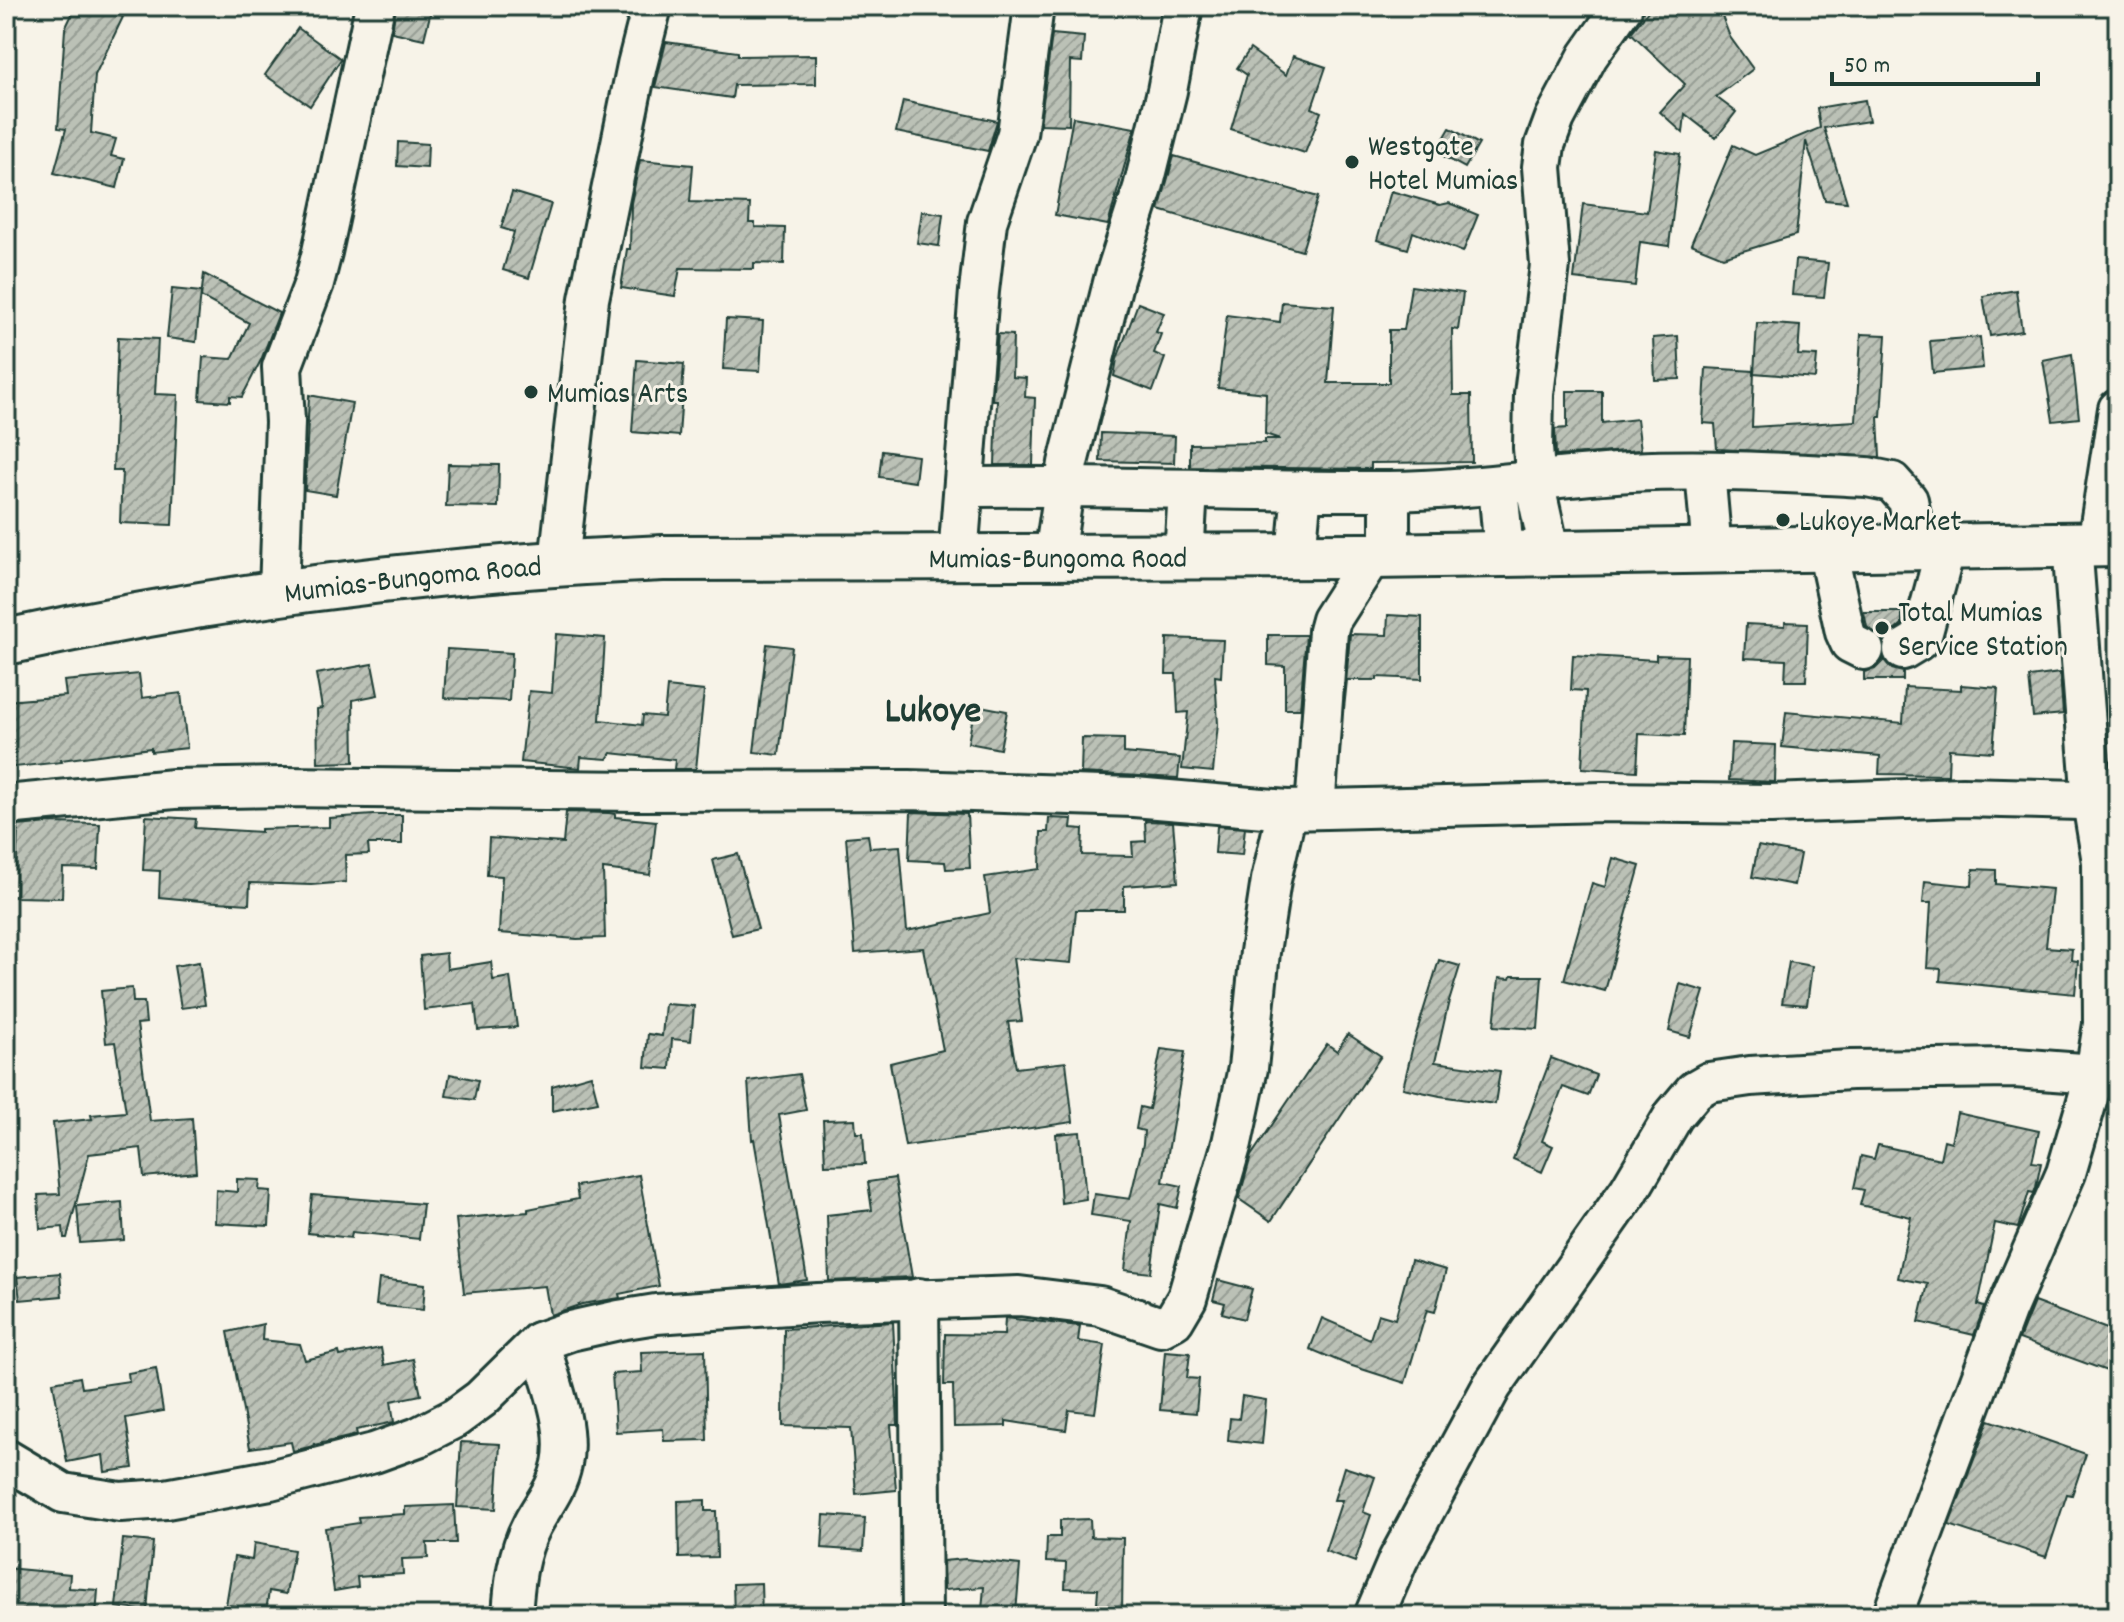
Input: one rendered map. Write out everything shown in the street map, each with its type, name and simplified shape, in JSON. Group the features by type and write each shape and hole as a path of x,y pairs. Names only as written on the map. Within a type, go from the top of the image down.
{"highway":[{"name":"Mumias-Bungoma Road","path":"6,642 122,617 279,592 559,562 663,558 1550,554 2095,544"}],"street":[{"path":"279,592 285,422 282,367 320,262 375,6"},
{"path":"559,562 589,299 652,6"},
{"path":"958,557 987,222 1017,134 1034,6"},
{"path":"1054,556 1068,463 1114,279 1143,188 1167,91 1183,6"},
{"path":"1550,554 1536,482 1533,448 1534,394 1550,265 1542,167 1545,145 1571,86 1607,26 1623,6"},
{"path":"1892,1616 2006,1311 2066,1173 2095,1074 2103,1024 2101,844 2105,802 2095,544 2116,447 2118,409"},
{"path":"965,487 1390,491 1536,482 1630,472 1705,471 1867,477 1892,482 1908,500 1932,547 1923,632 1918,641 1903,650"},
{"path":"1705,471 1712,551"},
{"path":"1498,485 1504,554"},
{"path":"1184,556 1188,490"},
{"path":"1296,556 1302,490"},
{"path":"6,1459 63,1493 120,1502 166,1499 270,1480 345,1461 418,1437 455,1418 481,1399 539,1342 570,1331 656,1314 919,1298 1051,1298 1100,1306 1161,1327 1169,1324 1187,1298 1232,1143 1248,1068 1271,880 1301,809 1328,631 1331,620 1381,555 1390,491"},
{"path":"1827,549 1845,632 1850,643 1864,650"},
{"path":"6,805 174,789 282,787 909,790 1134,797 1301,809 1604,802 1771,804 1962,797 2105,802"},
{"path":"1374,1616 1398,1560 1492,1386 1629,1191 1674,1115 1695,1090 1709,1082 1750,1076 1851,1070 2015,1068 2095,1074"},
{"path":"919,1298 922,1616"},
{"path":"512,1616 521,1550 534,1522 551,1498 562,1464 563,1435 539,1342"}],"building":[{"path":"76,6 88,6 98,11 102,7 123,17 95,75 91,133 116,139 111,156 124,159 117,188 54,173 66,129 58,128 65,29"},
{"path":"396,6 431,11 424,39 392,32"},
{"path":"1652,6 1718,6 1730,37 1753,69 1716,97 1736,112 1716,138 1685,114 1683,133 1660,112 1685,84 1631,33"},
{"path":"298,28 341,59 310,106 265,75"},
{"path":"1052,34 1084,37 1082,62 1070,61 1069,125 1040,124"},
{"path":"666,42 738,52 738,56 816,55 816,84 734,85 732,98 655,87"},
{"path":"1250,49 1286,75 1293,56 1326,67 1312,108 1321,112 1305,153 1231,129 1247,75 1237,68"},
{"path":"1865,100 1869,121 1824,128 1847,202 1825,200 1806,141 1796,235 1723,257 1691,244 1733,145 1755,155 1820,128 1817,108"},
{"path":"903,101 997,121 988,151 896,132"},
{"path":"1073,117 1135,128 1108,225 1055,215"},
{"path":"1450,128 1479,144 1465,168 1436,152"},
{"path":"398,142 428,144 427,168 397,166"},
{"path":"1656,150 1680,154 1669,246 1640,242 1635,286 1574,279 1583,204 1647,212"},
{"path":"1174,156 1318,197 1302,251 1159,210"},
{"path":"640,160 693,165 690,202 750,204 749,223 755,223 755,227 785,228 784,264 754,263 754,269 680,268 675,296 621,288 627,249 630,249 631,203"},
{"path":"1391,191 1440,205 1449,203 1478,215 1463,252 1413,232 1408,249 1377,240"},
{"path":"512,192 551,204 529,278 503,270 514,232 501,228"},
{"path":"922,211 943,214 939,246 917,243"},
{"path":"1795,260 1828,263 1824,297 1792,295"},
{"path":"204,274 279,313 261,360 242,397 230,396 230,402 200,400 203,357 232,359 249,323 201,297"},
{"path":"1411,286 1463,293 1458,330 1452,329 1453,395 1471,395 1472,462 1371,463 1371,469 1190,467 1190,444 1265,443 1265,439 1280,439 1265,434 1266,393 1218,388 1227,315 1280,322 1282,302 1334,306 1328,383 1389,383 1389,330 1404,330"},
{"path":"172,289 201,292 196,342 167,338"},
{"path":"2016,290 2022,331 1990,336 1983,296"},
{"path":"1138,303 1164,313 1156,332 1161,334 1154,353 1165,358 1153,391 1114,376 1117,359"},
{"path":"726,319 763,321 760,371 723,369"},
{"path":"1757,323 1800,326 1798,355 1817,356 1815,378 1754,373"},
{"path":"998,334 1013,335 1012,377 1026,378 1025,397 1035,398 1033,465 995,465 997,400 992,400"},
{"path":"1861,334 1886,335 1881,417 1878,417 1880,457 1717,449 1715,424 1703,423 1706,368 1754,371 1752,427 1856,421"},
{"path":"1678,336 1680,379 1655,380 1653,338"},
{"path":"118,337 158,339 155,394 178,395 172,525 120,523 122,471 113,471"},
{"path":"1980,337 1983,368 1933,373 1930,341"},
{"path":"2072,354 2079,418 2053,421 2043,360"},
{"path":"637,360 684,364 679,436 632,432"},
{"path":"1567,391 1602,391 1602,423 1637,419 1641,450 1556,456 1555,429 1567,428"},
{"path":"309,395 352,403 336,495 305,490"},
{"path":"1101,433 1175,436 1174,463 1100,461"},
{"path":"882,451 918,456 915,482 879,477"},
{"path":"448,464 499,465 498,507 446,506"},
{"path":"1864,612 1902,612 1902,624 1883,641 1867,627"},
{"path":"1388,615 1422,617 1422,679 1377,677 1377,680 1347,680 1344,709 1350,634 1387,635"},
{"path":"1785,622 1808,623 1806,681 1785,681 1786,660 1744,658 1746,624 1785,626"},
{"path":"556,634 605,638 600,720 642,725 643,715 664,717 667,687 704,691 696,769 674,769 675,760 611,753 607,759 581,757 580,768 521,762 529,691 552,693"},
{"path":"1268,635 1306,635 1300,709 1285,709 1285,666 1268,665"},
{"path":"1167,638 1223,640 1221,677 1215,676 1218,724 1213,772 1182,769 1188,712 1178,713 1176,674 1166,674"},
{"path":"767,644 792,647 779,755 754,752"},
{"path":"447,649 512,653 509,701 444,698"},
{"path":"1573,655 1656,660 1656,655 1687,656 1684,736 1639,734 1637,771 1582,768 1586,691 1571,690"},
{"path":"1884,660 1892,669 1903,672 1903,680 1864,680 1864,672 1875,669"},
{"path":"372,664 378,695 353,700 354,762 318,763 317,709 322,708 316,674"},
{"path":"2060,673 2063,714 2033,717 2029,677"},
{"path":"139,674 142,698 181,693 187,748 151,752 151,748 6,768 6,701 66,696 64,681"},
{"path":"1961,685 1998,688 1993,752 1949,749 1948,775 1879,774 1880,756 1782,747 1786,712 1903,723 1905,687 1961,690"},
{"path":"975,705 1007,711 1000,749 968,743"},
{"path":"1082,738 1124,739 1124,753 1180,758 1178,778 1081,773"},
{"path":"1731,743 1776,745 1775,782 1729,780"},
{"path":"566,812 609,813 615,814 615,817 656,821 650,875 603,869 605,938 499,933 502,876 487,875 489,838 563,843"},
{"path":"911,812 967,814 970,868 946,869 945,862 909,860"},
{"path":"402,815 402,844 368,844 369,854 345,855 346,882 311,885 250,883 249,904 159,897 160,871 143,870 146,816 196,819 195,828 261,832 261,829 329,827 329,818"},
{"path":"1049,818 1072,819 1071,828 1083,829 1082,855 1133,856 1132,842 1146,841 1145,821 1173,822 1178,882 1124,886 1124,910 1076,910 1071,963 1013,958 1022,1021 1008,1022 1016,1068 1066,1062 1073,1122 905,1146 890,1063 943,1050 923,948 855,953 846,837 868,835 870,848 900,846 907,931 990,913 985,877 1040,869 1041,832 1048,832"},
{"path":"100,824 98,869 63,868 62,898 15,897 18,826"},
{"path":"1217,826 1245,828 1242,855 1215,853"},
{"path":"1758,846 1800,854 1794,885 1752,877"},
{"path":"738,854 758,929 732,935 713,860"},
{"path":"1613,858 1640,866 1605,991 1564,980 1592,883 1605,887"},
{"path":"1973,869 1996,870 1996,884 2052,889 2046,947 2072,949 2071,960 2078,961 2075,994 1940,981 1941,969 1927,968 1931,903 1923,903 1925,881 1972,886"},
{"path":"446,953 447,969 491,962 493,980 510,977 517,1027 478,1030 475,1004 424,1010 420,956"},
{"path":"1439,960 1460,966 1435,1062 1500,1071 1495,1104 1403,1088"},
{"path":"199,962 205,1005 181,1008 174,966"},
{"path":"1789,962 1812,966 1807,1005 1782,1003"},
{"path":"1511,976 1542,976 1538,1029 1494,1026 1499,978 1510,979"},
{"path":"1680,984 1704,991 1690,1037 1669,1031"},
{"path":"132,988 133,1002 144,1002 146,1023 137,1024 150,1121 192,1118 196,1172 144,1177 141,1148 89,1154 67,1238 64,1238 63,1227 40,1229 38,1195 60,1194 53,1123 126,1112 115,1042 106,1043 101,991"},
{"path":"665,1004 694,1006 691,1041 672,1039 670,1069 645,1067 648,1034 662,1036"},
{"path":"1348,1034 1381,1056 1271,1221 1239,1199 1251,1156 1327,1044 1337,1051"},
{"path":"1161,1049 1185,1052 1163,1182 1182,1186 1177,1208 1160,1204 1151,1273 1125,1270 1131,1221 1091,1215 1094,1194 1130,1199 1143,1144 1144,1131 1136,1129 1140,1107 1149,1109"},
{"path":"1551,1058 1596,1075 1588,1096 1563,1087 1542,1141 1553,1146 1542,1172 1513,1159"},
{"path":"450,1074 478,1080 474,1100 446,1096"},
{"path":"799,1074 806,1110 779,1115 807,1280 779,1284 752,1140 748,1081"},
{"path":"591,1075 598,1102 552,1111 552,1086"},
{"path":"1957,1113 2039,1131 2032,1162 2041,1163 2036,1187 2034,1193 2029,1192 2018,1228 1995,1223 1978,1305 1984,1307 1974,1335 1919,1322 1928,1284 1898,1278 1911,1217 1860,1205 1864,1190 1854,1188 1861,1156 1874,1159 1878,1145 1940,1159 1944,1140 1951,1142"},
{"path":"855,1119 856,1133 863,1133 865,1164 825,1165 823,1120"},
{"path":"1080,1132 1086,1199 1061,1203 1056,1134"},
{"path":"639,1175 659,1286 619,1294 620,1298 582,1304 550,1315 545,1286 464,1293 456,1219 528,1212 528,1209 578,1199 576,1186"},
{"path":"895,1178 912,1277 829,1281 827,1215 872,1210 868,1182"},
{"path":"237,1179 260,1180 259,1190 271,1191 269,1226 215,1223 216,1190 237,1192"},
{"path":"312,1195 423,1204 419,1239 352,1232 351,1238 308,1233"},
{"path":"122,1202 124,1240 80,1243 77,1206"},
{"path":"1411,1260 1446,1270 1435,1312 1427,1310 1405,1383 1310,1349 1322,1318 1370,1339 1378,1314 1395,1319"},
{"path":"60,1273 62,1296 20,1300 17,1277"},
{"path":"379,1279 425,1284 423,1310 376,1305"},
{"path":"1218,1280 1252,1289 1244,1319 1222,1313 1225,1303 1213,1300"},
{"path":"2034,1302 2118,1333 2118,1375 2019,1339"},
{"path":"1005,1318 1080,1326 1078,1341 1105,1345 1095,1413 1069,1410 1066,1430 1006,1421 1006,1426 954,1427 953,1385 944,1385 945,1334 1004,1335"},
{"path":"893,1322 898,1425 891,1425 896,1490 856,1494 851,1428 783,1426 784,1329"},
{"path":"263,1324 262,1340 300,1344 305,1360 339,1352 340,1356 381,1348 384,1365 413,1359 421,1395 391,1401 394,1422 356,1430 357,1435 314,1443 313,1446 293,1451 291,1442 250,1448 228,1332"},
{"path":"705,1350 707,1440 664,1441 663,1429 616,1432 612,1374 642,1372 641,1352"},
{"path":"1165,1351 1190,1353 1187,1378 1199,1379 1196,1413 1160,1410"},
{"path":"156,1368 163,1411 126,1418 133,1468 105,1472 103,1455 67,1462 53,1382 80,1377 82,1388 129,1381 128,1373"},
{"path":"1242,1396 1266,1400 1262,1444 1228,1440 1230,1418 1239,1419"},
{"path":"1989,1420 2086,1454 2072,1495 2067,1494 2046,1557 1949,1525"},
{"path":"461,1442 500,1444 496,1509 457,1507"},
{"path":"1344,1467 1375,1477 1363,1512 1371,1515 1355,1562 1325,1551 1342,1500 1334,1500"},
{"path":"705,1500 705,1511 716,1511 717,1557 679,1558 678,1501"},
{"path":"454,1505 456,1543 427,1543 428,1558 402,1559 403,1574 357,1577 358,1587 334,1591 325,1528 359,1523 358,1517 405,1514 405,1507"},
{"path":"824,1515 865,1518 863,1551 822,1548"},
{"path":"1090,1519 1091,1537 1123,1538 1122,1616 1096,1616 1098,1589 1065,1588 1066,1563 1046,1562 1047,1537 1060,1537 1060,1520"},
{"path":"123,1539 153,1542 147,1611 116,1607"},
{"path":"254,1543 294,1550 286,1594 269,1591 266,1612 226,1605 234,1557 252,1560"},
{"path":"965,1559 1020,1565 1016,1613 982,1610 984,1587 944,1590 943,1561"},
{"path":"6,1568 70,1574 69,1588 98,1590 96,1616 6,1616"},
{"path":"761,1583 762,1616 734,1616 733,1584"}],"place":[{"name":"Westgate Hotel Mumias","path":"1352,162"},
{"name":"Mumias Arts","path":"531,392"},
{"name":"Lukoye Market","path":"1783,520"},
{"name":"Total Mumias Service Station","path":"1882,628"}],"district":[{"name":"Lukoye","path":"933,708"}]}
